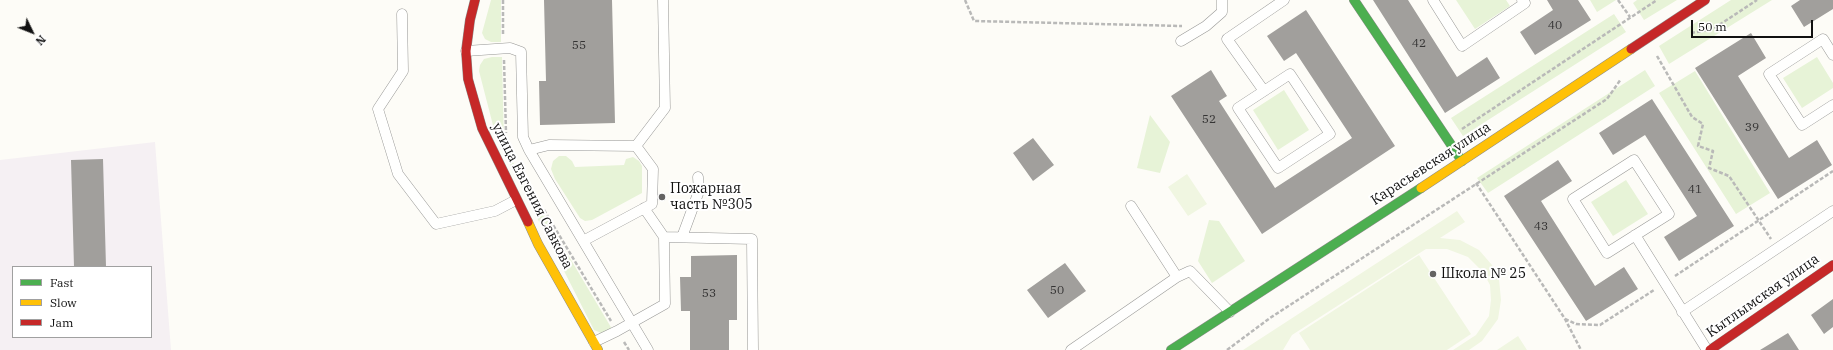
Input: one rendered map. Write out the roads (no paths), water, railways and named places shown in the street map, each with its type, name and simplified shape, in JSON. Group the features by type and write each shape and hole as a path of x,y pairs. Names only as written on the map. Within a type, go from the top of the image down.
{"street":[{"name":"улица Евгения Савкова","path":"476,0 470,20 466,51 468,79 482,128 538,244 596,346"},
{"path":"1354,0 1462,161"},
{"name":"Карасьевская улица","path":"1171,350 1462,161 1705,0"},
{"name":"Кытлымская улица","path":"1708,350 1833,265"}],"lane":[{"path":"636,146 665,108 663,0"},
{"path":"1181,41 1206,26 1222,12 1222,0"},
{"path":"1264,91 1227,39 1284,0"},
{"path":"1433,0 1462,46 1525,4 1522,0"},
{"path":"402,14 403,71 378,109 398,174 436,224 495,211 516,200"},
{"path":"1832,109 1802,125 1769,74 1823,39 1833,55"},
{"path":"466,51 510,48 522,52 523,137 529,150 648,350"},
{"path":"1290,74 1330,134 1278,168 1238,108 1264,91 1290,74"},
{"path":"529,150 549,145 636,146"},
{"path":"583,241 652,204 653,169 636,146"},
{"path":"1634,160 1669,214 1635,235 1607,253 1573,199 1634,160"},
{"path":"682,237 699,192 698,177"},
{"path":"1131,206 1177,277"},
{"path":"596,346 665,304 664,237 644,208"},
{"path":"1682,312 1777,247 1833,211"},
{"path":"1635,235 1682,312 1708,350"},
{"path":"664,237 752,239 753,350"},
{"path":"1071,350 1177,277 1190,271 1230,312"}],"place":[{"name":"Пожарная часть №305","path":"662,197"},
{"name":"Школа № 25","path":"1433,274"}]}
